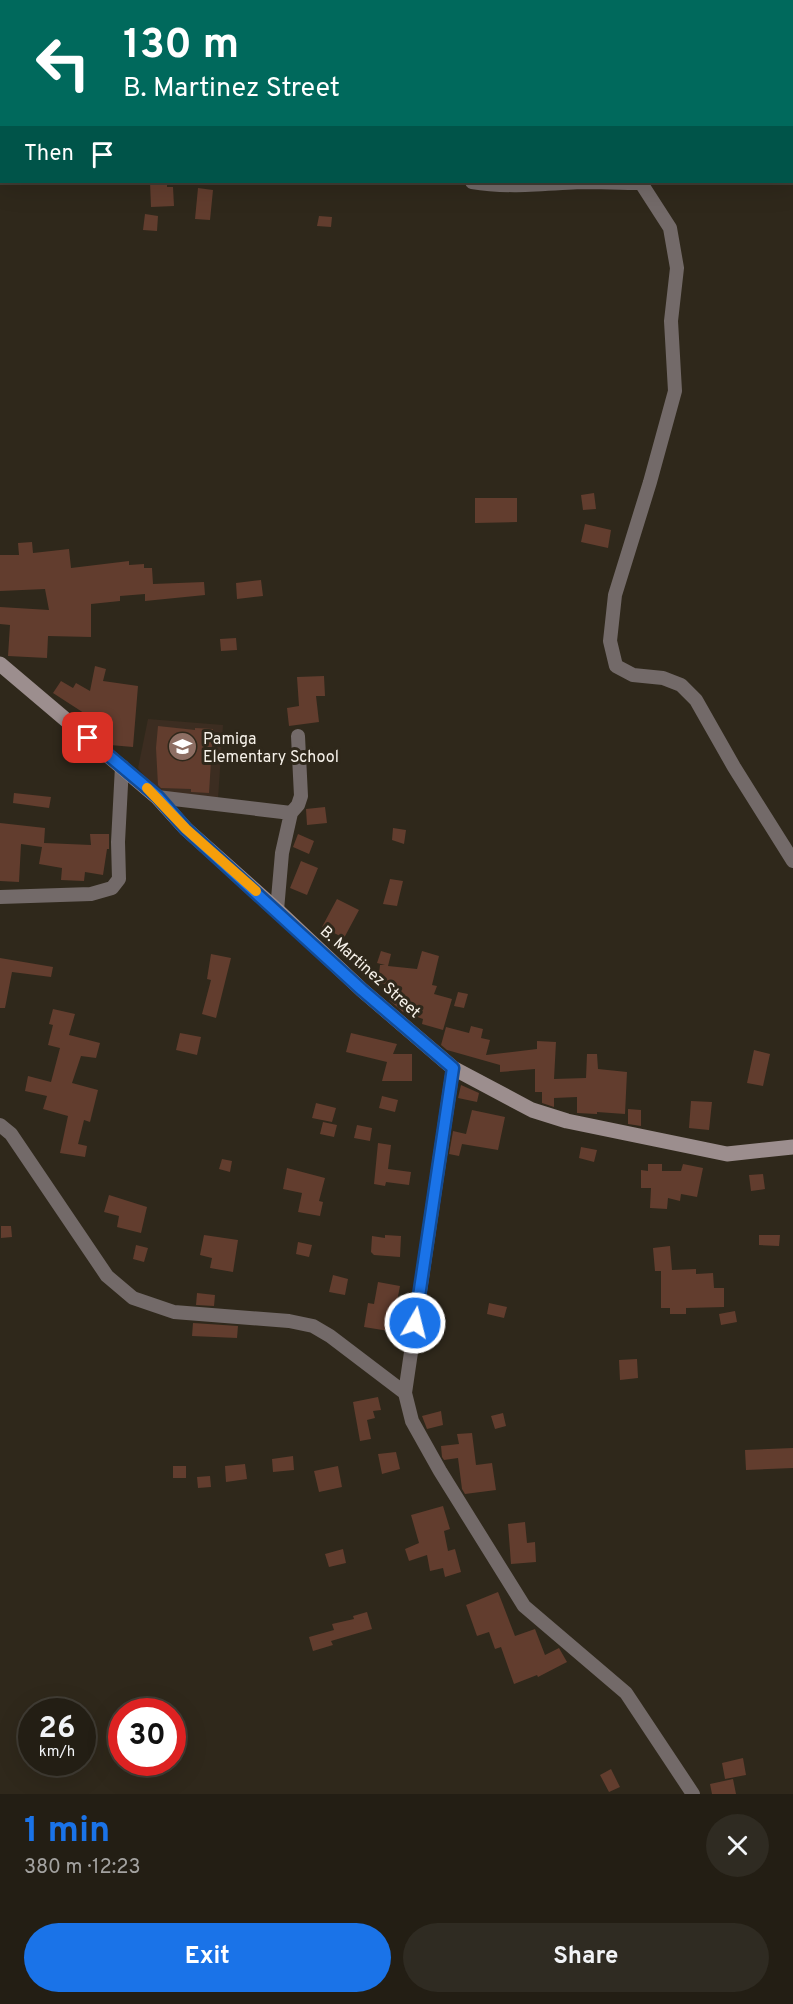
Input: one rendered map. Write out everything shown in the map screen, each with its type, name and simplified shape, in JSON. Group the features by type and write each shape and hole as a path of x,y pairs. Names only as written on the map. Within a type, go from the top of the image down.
{"street":[{"path":"480,183 528,185 563,183"},
{"path":"641,183 670,228 677,268 671,321 675,391 650,482 615,594 610,641 616,666 633,675 663,678 681,685 696,700 734,767 793,861"},
{"name":"B. Martinez Street","path":"0,664 158,797 186,829 362,990 453,1068 532,1110 567,1121 727,1154 793,1147"},
{"path":"277,910 282,853 291,813 298,806 301,796 298,736"},
{"path":"0,897 91,894 112,888 119,879 118,842 122,766"},
{"path":"158,797 291,813"},
{"path":"453,1068 405,1393 412,1421 440,1472 524,1606 626,1693 693,1794"},
{"path":"0,1125 11,1134 107,1276 133,1298 174,1312 289,1321 313,1326 330,1335 405,1393"}],"shaded area":[{"name":"Pamiga Elementary School","path":"148,719 223,725 218,799 157,792 138,768"}],"building":[{"path":"150,183 167,183 167,187 173,187 174,206 151,207"},
{"path":"198,188 213,190 210,220 195,219"},
{"path":"145,214 158,216 157,231 143,230"},
{"path":"319,216 332,217 331,227 317,226"},
{"path":"594,493 596,509 583,510 581,495"},
{"path":"475,498 517,498 517,522 475,523"},
{"path":"585,524 611,530 608,548 581,542"},
{"path":"32,542 33,553 69,549 71,568 129,561 129,565 144,564 144,568 152,568 153,584 204,582 205,595 145,601 145,594 120,596 120,601 91,604 91,637 48,636 47,658 8,656 10,625 0,624 0,607 49,610 45,589 0,591 0,555 19,555 18,543"},
{"path":"261,580 263,596 237,599 236,583"},
{"path":"236,638 237,650 221,651 220,639"},
{"path":"95,666 106,669 103,681 138,686 133,747 110,745 104,740 105,734 83,722 87,715 53,693 61,681 73,688 76,683 90,691"},
{"path":"324,676 325,696 316,696 319,722 289,726 287,708 299,706 297,677"},
{"path":"158,726 195,730 195,728 213,729 209,793 191,792 191,789 161,788 158,785 156,748"},
{"path":"14,793 51,797 49,808 13,803"},
{"path":"325,807 327,823 307,825 306,809"},
{"path":"0,823 45,828 44,843 91,845 90,834 109,834 109,849 107,849 103,875 85,872 84,881 61,880 62,868 39,864 42,847 21,844 19,882 0,881"},
{"path":"393,828 406,830 404,844 392,840"},
{"path":"298,834 314,841 309,854 293,847"},
{"path":"301,861 318,868 307,895 290,888"},
{"path":"390,879 403,881 397,906 383,904"},
{"path":"337,899 359,910 344,938 322,927"},
{"path":"381,951 391,954 388,966 417,969 422,951 439,956 432,985 437,986 434,994 452,999 443,1030 422,1024 423,1019 403,1012 389,1000 395,985 378,983 380,965 385,965 377,963"},
{"path":"211,954 231,958 216,1018 202,1014 211,980 207,979"},
{"path":"0,958 53,967 51,977 12,972 5,1008 0,1008"},
{"path":"458,992 468,994 464,1008 454,1006"},
{"path":"53,1009 75,1014 69,1035 100,1043 96,1058 81,1056 72,1083 98,1090 90,1122 84,1120 78,1144 87,1146 85,1157 60,1153 68,1116 43,1109 47,1096 25,1091 28,1076 51,1082 60,1048 48,1045 53,1025 49,1024"},
{"path":"471,1026 483,1029 481,1038 490,1040 486,1055 537,1049 537,1041 556,1042 554,1079 586,1078 587,1054 597,1054 598,1069 627,1072 625,1114 577,1113 577,1097 554,1098 554,1107 542,1103 542,1092 535,1092 535,1069 500,1072 500,1065 447,1050 441,1045 446,1027 469,1033"},
{"path":"180,1033 201,1037 197,1055 176,1050"},
{"path":"351,1033 397,1044 393,1054 412,1054 412,1081 382,1081 387,1062 346,1052"},
{"path":"754,1050 770,1054 763,1086 747,1083"},
{"path":"461,1085 479,1093 477,1102 458,1098"},
{"path":"382,1096 398,1100 395,1112 379,1108"},
{"path":"691,1101 712,1102 709,1130 689,1128"},
{"path":"316,1103 336,1108 332,1122 312,1118"},
{"path":"628,1109 641,1110 641,1126 628,1124"},
{"path":"472,1110 505,1117 498,1150 462,1144 459,1156 449,1154 453,1131 466,1134"},
{"path":"323,1122 337,1125 334,1137 320,1134"},
{"path":"357,1125 372,1128 370,1141 354,1138"},
{"path":"378,1143 391,1145 388,1169 411,1172 409,1185 386,1182 385,1186 374,1184"},
{"path":"581,1147 597,1150 594,1162 579,1158"},
{"path":"222,1159 232,1161 230,1172 219,1169"},
{"path":"648,1164 662,1164 662,1171 681,1171 683,1164 703,1168 697,1197 681,1194 680,1201 668,1198 667,1209 650,1208 651,1188 641,1188 641,1170 648,1171"},
{"path":"287,1168 325,1178 319,1201 323,1202 320,1216 298,1212 302,1193 283,1189"},
{"path":"763,1174 765,1189 751,1191 749,1175"},
{"path":"109,1195 147,1207 141,1233 117,1227 119,1216 104,1212"},
{"path":"1,1226 11,1226 12,1237 1,1238"},
{"path":"204,1235 238,1240 233,1272 210,1268 212,1258 200,1255"},
{"path":"385,1235 401,1236 400,1257 374,1255 371,1252 372,1236 385,1238"},
{"path":"759,1235 780,1235 779,1246 759,1245"},
{"path":"298,1242 312,1245 309,1257 296,1254"},
{"path":"136,1245 148,1248 144,1262 133,1259"},
{"path":"670,1246 672,1270 696,1269 696,1274 713,1273 714,1288 724,1288 724,1307 686,1308 686,1314 670,1314 670,1308 661,1308 661,1271 655,1271 653,1248"},
{"path":"333,1275 348,1279 345,1295 329,1292"},
{"path":"378,1282 400,1286 395,1332 364,1327 368,1303 374,1304"},
{"path":"197,1293 215,1295 214,1306 196,1305"},
{"path":"489,1303 507,1307 504,1318 487,1314"},
{"path":"735,1311 737,1322 721,1325 719,1314"},
{"path":"193,1323 238,1326 237,1338 192,1336"},
{"path":"637,1359 638,1378 620,1380 619,1360"},
{"path":"378,1397 381,1410 373,1411 375,1418 367,1420 371,1439 360,1441 353,1402"},
{"path":"441,1411 443,1425 427,1429 422,1416"},
{"path":"503,1413 506,1426 495,1429 491,1416"},
{"path":"472,1433 476,1465 492,1463 496,1490 465,1494 462,1489 458,1458 444,1460 442,1457 441,1446 459,1444 457,1434"},
{"path":"793,1448 793,1468 746,1470 745,1450"},
{"path":"396,1452 400,1469 382,1474 378,1454"},
{"path":"293,1456 294,1470 273,1472 272,1459"},
{"path":"245,1464 247,1479 226,1482 225,1466"},
{"path":"173,1466 186,1466 186,1478 173,1478"},
{"path":"338,1466 342,1487 319,1492 314,1471"},
{"path":"210,1476 211,1487 198,1488 197,1477"},
{"path":"443,1506 450,1529 444,1531 448,1551 455,1549 461,1572 445,1577 443,1568 430,1571 427,1555 409,1561 405,1549 419,1543 411,1515"},
{"path":"525,1522 527,1543 535,1542 536,1562 511,1564 508,1524"},
{"path":"343,1549 346,1563 329,1567 325,1554"},
{"path":"498,1592 515,1636 535,1629 545,1655 559,1648 567,1662 538,1677 537,1675 514,1684 501,1647 495,1649 489,1632 477,1636 466,1605"},
{"path":"367,1612 372,1629 331,1641 333,1645 313,1651 309,1637 334,1630 332,1624 354,1619 353,1616"},
{"path":"743,1758 746,1775 725,1779 722,1763"},
{"path":"611,1769 620,1787 609,1792 600,1775"},
{"path":"733,1779 736,1794 712,1794 710,1784"}],"slow traffic":[{"path":"147,788 186,829 256,891"}],"place":[{"name":"Pamiga Elementary School","path":"182,747"}],"route":[{"path":"88,738 158,797 186,829 362,990 453,1068 415,1323"}]}
